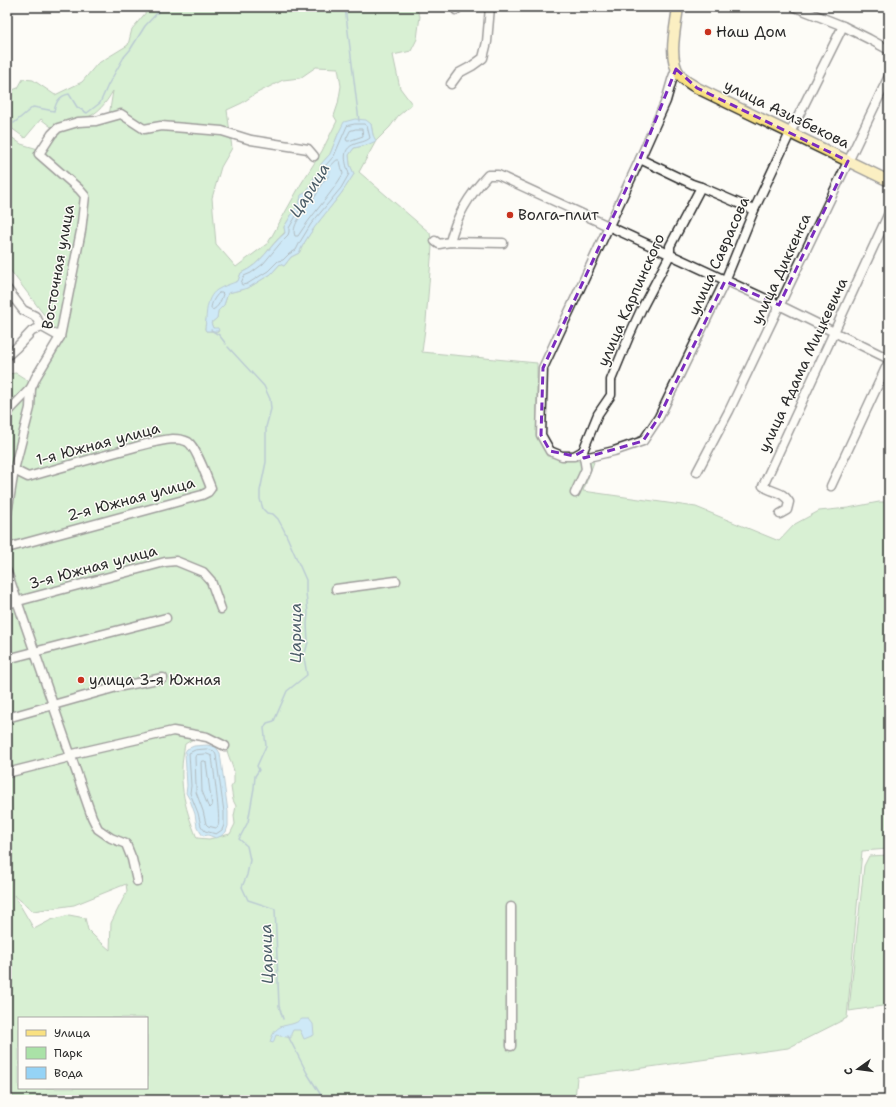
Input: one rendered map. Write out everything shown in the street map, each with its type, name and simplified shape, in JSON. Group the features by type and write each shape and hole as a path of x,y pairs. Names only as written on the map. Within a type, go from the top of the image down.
{"main road":[{"path":"676,69 673,51 678,7"},
{"name":"улица Азизбекова","path":"676,69 680,76 697,88 889,181"}],"street":[{"path":"451,84 459,73 483,58 487,42 490,7"},
{"path":"795,7 843,26 889,50"},
{"name":"улица Саврасова","path":"676,69 666,101 543,368 541,435 550,451 562,456 614,451 643,441 659,417 725,281 754,210 790,133 843,26"},
{"name":"улица Диккенса","path":"697,472 729,411 889,76"},
{"name":"Восточная улица","path":"7,413 31,388 60,337 81,231 85,196 79,188 39,154 52,134 58,128 78,122 96,121 121,114 144,130 161,126 222,131 251,140 308,149 314,156"},
{"path":"640,159 692,184 754,210"},
{"path":"450,242 454,227 462,210 480,184 488,175 498,175 779,306 889,360 831,486"},
{"name":"улица Карпинского","path":"575,493 586,469 583,454 598,414 611,395 611,380 641,310 670,255 670,246 701,187"},
{"name":"улица Адама Мицкевича","path":"780,514 787,510 789,502 786,496 763,486 889,213"},
{"path":"435,241 439,244 450,242 503,243"},
{"path":"7,290 22,310 34,316 42,327 60,337"},
{"path":"7,356 32,331 42,327"},
{"path":"7,513 14,470 30,408 31,388"},
{"name":"1-я Южная улица","path":"14,470 28,477 154,442 174,439 189,442"},
{"name":"2-я Южная улица","path":"7,548 208,492 211,488 205,472 189,442"},
{"name":"3-я Южная улица","path":"7,604 164,562 176,561 203,572 211,580 222,609"},
{"path":"7,572 92,817 98,829 111,838 126,844 132,859 137,881"},
{"path":"336,589 396,581"},
{"path":"7,659 166,618"},
{"path":"7,718 117,687 164,678"},
{"path":"7,773 70,757 73,754 173,731 207,737 225,746"},
{"path":"511,908 511,1046"}],"highlighted area":[{"path":"676,69 697,88 848,161 779,305 725,281 659,417 643,441 584,458 583,451 574,456 550,451 541,435 543,368 640,159"}],"green space":[{"path":"152,7 415,7 420,16 417,39 411,51 393,55 400,88 412,104 398,116 390,127 376,141 359,172 430,233 432,247 422,352 537,363 537,433 547,456 566,460 594,462 583,491 696,507 779,541 795,524 819,511 848,508 879,502 889,502 889,849 862,851 847,1018 788,1048 577,1077 575,1100 7,1100 7,374 16,373 35,385 57,342 51,324 7,266 7,134 21,144 38,149 55,130 41,119 25,138 7,125 7,92 18,88 23,79 33,80 55,95 82,82 97,64 128,45 132,29","holes":["316,67 338,68 341,86 334,116 337,121 322,151 301,184 268,243 236,267 216,244 212,198 221,167 232,148 227,110 283,80 300,78","113,91 109,116 84,119 98,111","371,124 373,135 367,145 354,148 349,155 350,165 354,174 341,194 311,232 299,253 291,257 284,266 280,264 271,274 248,288 228,293 224,305 218,311 217,318 211,323 213,328 219,331 206,331 206,319 238,281 241,273 249,269 260,260 285,232 284,227 300,201 301,196 307,192 315,176 321,172 321,164 330,154 339,132","195,738 228,745 227,751 234,771 234,783 231,787 233,800 236,806 234,816 235,824 230,834 209,839 197,838 188,814 182,781 183,757 185,744","126,884 127,891 111,923 110,950 88,930 85,918 69,915 51,920 34,929 14,895 33,911 74,905"]},
{"path":"889,855 889,1005 849,1011 864,866 869,856"}],"water":[{"path":"355,119 366,120 371,124 376,141 354,148 349,155 350,165 354,174 343,191 311,232 299,253 291,257 284,266 280,264 271,274 248,288 228,293 224,305 218,311 217,318 211,323 213,328 218,328 219,331 206,331 208,302 213,293 222,287 238,281 241,273 249,269 260,260 285,233 284,227 300,201 301,195 307,192 315,176 321,172 321,164 330,154 344,122"},
{"path":"207,745 216,747 220,753 228,812 228,826 226,832 216,838 208,835 203,836 197,827 195,814 186,793 185,752 187,749 194,746"},
{"path":"302,1019 309,1019 313,1024 314,1035 304,1039 300,1030 293,1030 291,1038 276,1035 273,1043 270,1042 276,1030"}],"waterway":[{"path":"14,123 33,107 54,111 58,100 69,94 77,107 87,113 100,103 108,85 124,57 145,26 164,7"},
{"name":"Царица","path":"345,7 359,121"},
{"name":"Царица","path":"211,330 219,335 226,344"},
{"name":"Царица","path":"228,347 264,386 270,399 271,409 266,427 266,462 260,491 260,499 263,509 267,513 273,514 278,519 306,580 308,642 304,657 307,675 287,691 274,721 267,723 264,728 266,746 257,766 259,770 255,776 248,822 239,839 247,846 250,860 247,875 242,887 248,900 275,909 279,1006 283,1019"},
{"name":"Царица","path":"288,1036 307,1073 324,1100"}],"place":[{"name":"Наш Дом","path":"708,32"},
{"name":"Волга-плит","path":"510,215"},
{"name":"улица 3-я Южная","path":"81,680"}]}
